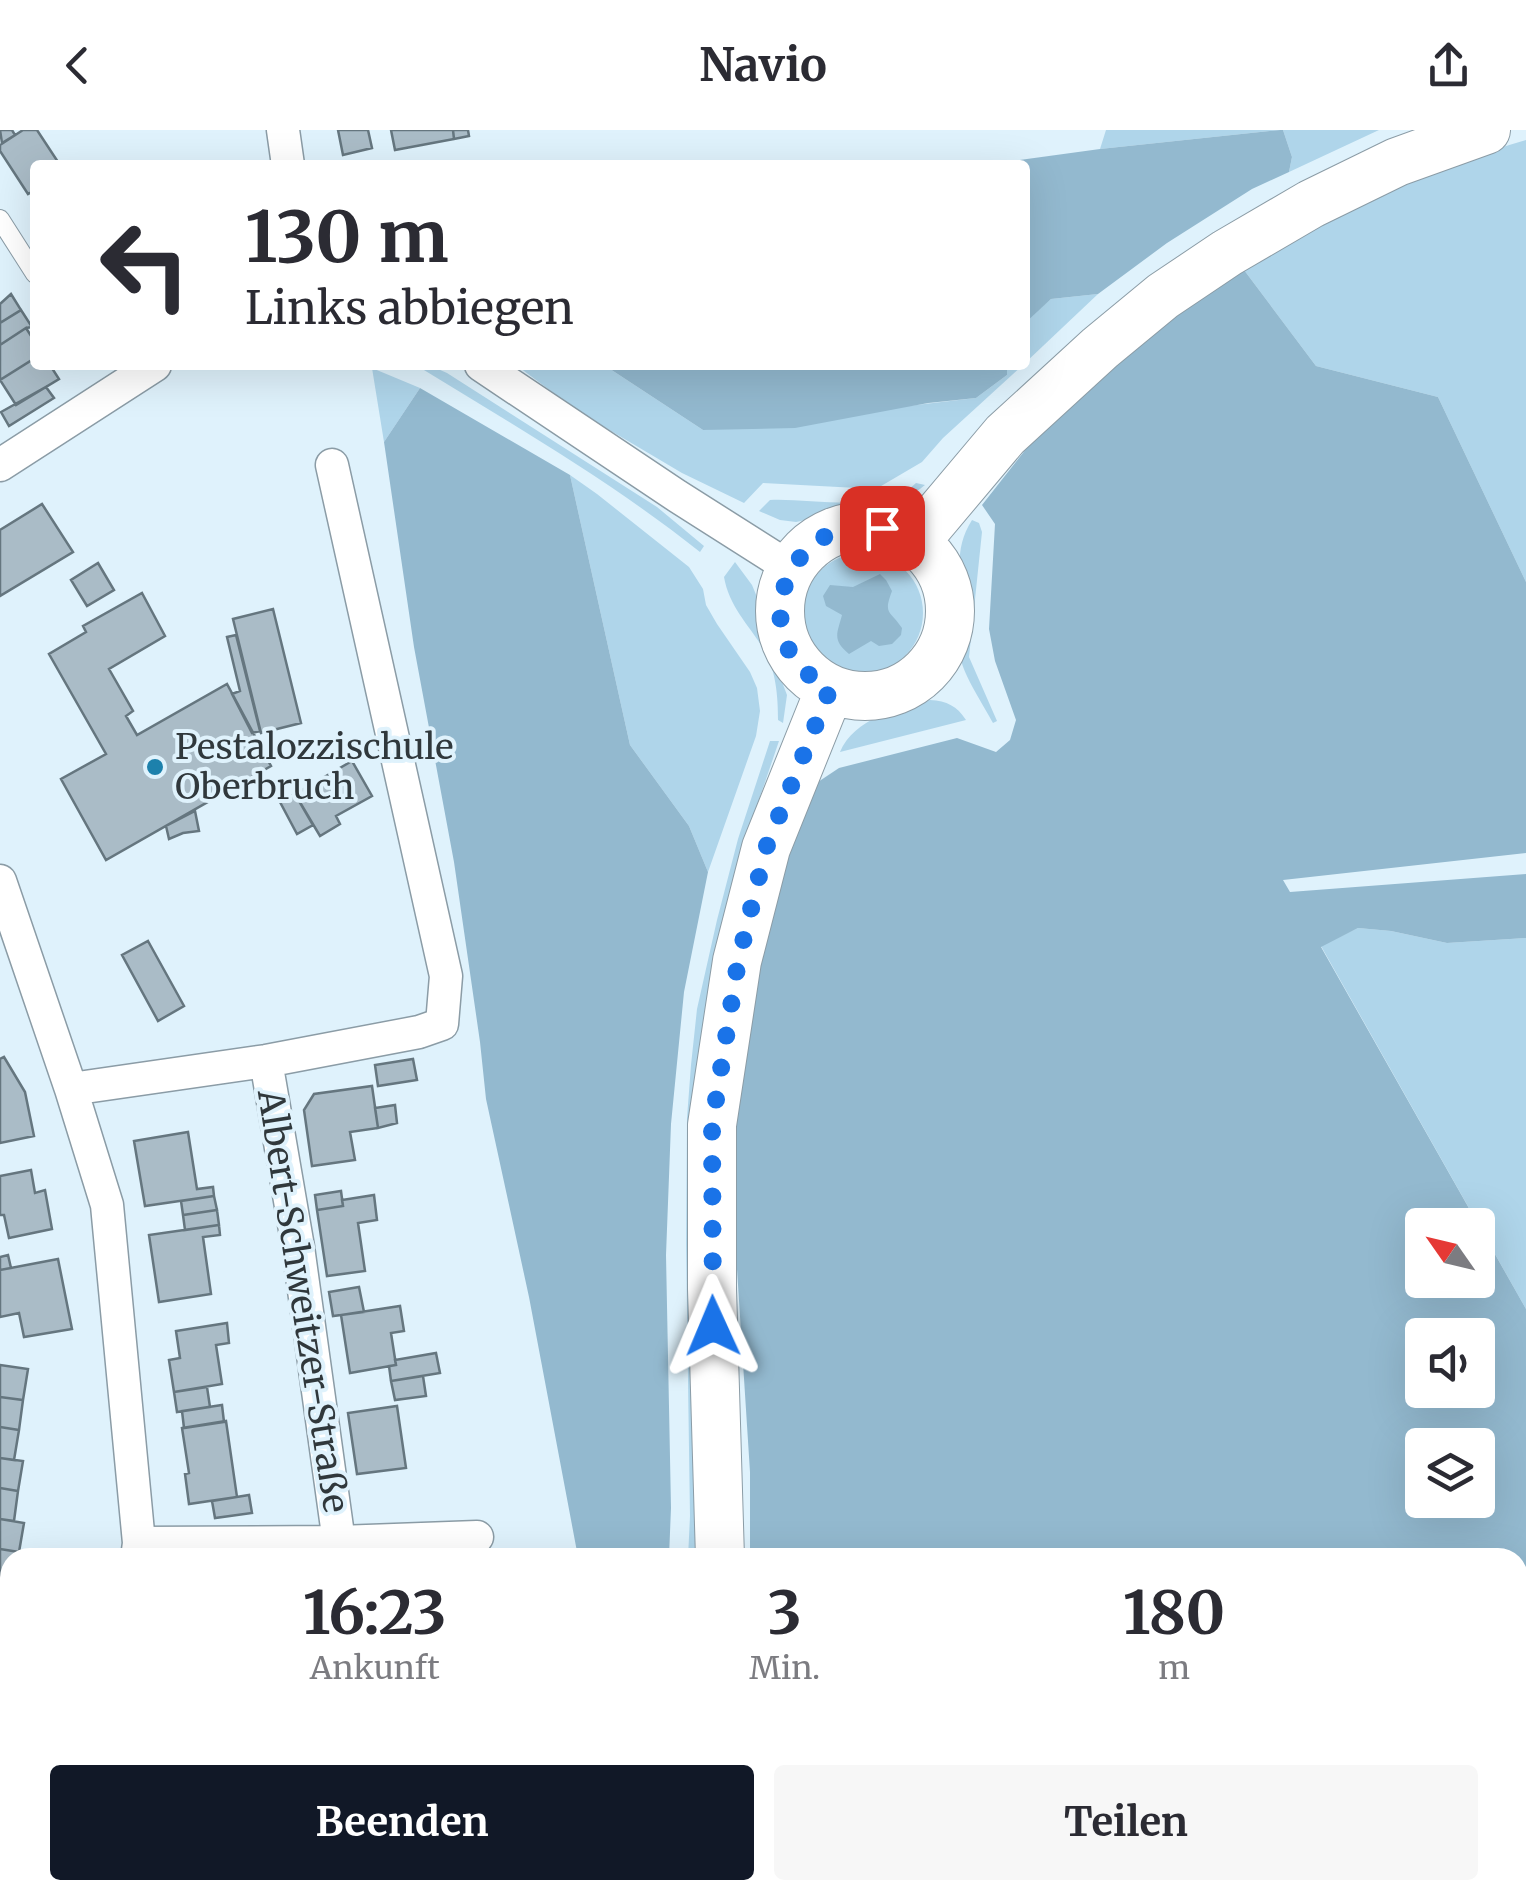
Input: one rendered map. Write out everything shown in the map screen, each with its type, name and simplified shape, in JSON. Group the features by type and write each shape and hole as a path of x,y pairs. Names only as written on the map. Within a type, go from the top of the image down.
{"main road":[{"path":"915,542 1005,435 1163,296 1311,204 1397,162 1486,130"},
{"path":"860,526 882,528 915,542 933,560 945,582 949,601 950,620 944,643 932,664 914,681 890,693 869,696 850,695 815,680 788,647 780,607 783,587 805,550 824,537 860,526"},
{"path":"720,1548 712,1125 738,962 766,848 830,689"}],"street":[{"path":"283,130 287,160"},
{"path":"0,465 147,370"},
{"path":"488,370 792,569"},
{"name":"Albert-Schweitzer-Straße","path":"71,1089 266,1061 419,1032 442,1024 446,976 332,465"},
{"name":"Albert-Schweitzer-Straße","path":"0,881 107,1206 138,1548"},
{"name":"Albert-Schweitzer-Straße","path":"266,1061 298,1246 339,1542"},
{"name":"Albert-Schweitzer-Straße","path":"188,1548 477,1537"}],"lane":[{"path":"0,219 30,266"}],"shaded area":[{"path":"1106,130 1280,130 1100,149"},
{"path":"1283,130 1379,130 1289,172 1292,157"},
{"path":"1283,130 1292,157 1289,172 1252,189 1167,243 1098,294 1051,299 1030,318 1030,160 1020,160"},
{"path":"1526,140 1526,582 1438,397 1316,366 1241,266 1380,195"},
{"path":"1241,266 1316,366 1438,397 1526,582 1526,853 1283,880 1290,892 1526,874 1526,938 1447,943 1358,928 1321,947 1469,1208 1405,1208 1405,1298 1495,1298 1495,1254 1526,1309 1526,1548 750,1548 750,1472 735,1238 737,1098 753,976 789,842 815,784 839,768 957,738 996,752 1010,740 1016,720 995,661 989,629 995,524 982,505 1049,420 1111,362"},
{"path":"1098,294 1030,358 1030,317 1051,299"},
{"path":"372,370 420,388 384,442"},
{"path":"424,370 447,373 657,507 704,546 700,552 598,478"},
{"path":"523,370 612,370 703,430 976,398 1007,375 1007,370 1018,370 922,462 876,489 763,483 744,503 682,473 579,412"},
{"path":"612,370 1007,370 1007,375 976,398 795,428 703,430"},
{"path":"420,388 570,475 630,745 689,826 708,872 684,992 671,1124 666,1255 669,1548 576,1548 529,1297 486,1099 454,862 414,647 384,442"},
{"path":"570,475 689,567 703,589 706,605 757,688 760,711 756,736 708,872 689,826 630,745"},
{"path":"916,483 925,485 907,499 880,510 849,511 796,522 759,511 770,500 847,503 886,499"},
{"path":"972,520 979,523 982,532 969,657 997,721 993,723 961,659 964,620 960,557"},
{"path":"863,553 886,558 905,571 918,590 923,613 918,636 905,655 886,668 863,673 840,668 821,655 808,636 803,613 808,590 821,571 840,558"},
{"path":"735,562 752,585 762,609 771,653 787,695 783,723 778,720 771,665 726,587 724,577"},
{"path":"880,574 892,591 888,609 902,628 901,635 892,644 879,646 871,641 849,654 837,636 842,615 826,606 823,596 830,585 853,587"},
{"path":"930,700 951,705 966,720 840,752 866,723"},
{"path":"770,741 779,741 748,832 700,1548 688,1548 687,1118 697,1009 738,839"},
{"path":"1358,928 1447,943 1526,938 1526,1309 1495,1254 1495,1208 1469,1208 1321,946"}],"building":[{"path":"0,130 12,130 15,135 2,143"},
{"path":"23,130 37,130 57,160 30,160 28,194 0,145"},
{"path":"338,130 368,130 372,148 343,155"},
{"path":"391,130 453,130 454,139 395,150"},
{"path":"453,130 468,130 469,136 454,139"},
{"path":"11,294 21,310 0,323 0,304"},
{"path":"21,310 30,327 0,345 0,323"},
{"path":"26,328 30,334 30,361 0,380 0,345"},
{"path":"30,361 30,370 53,370 59,379 16,405 0,380"},
{"path":"46,387 54,398 9,426 1,412"},
{"path":"42,504 73,552 0,596 0,530"},
{"path":"98,563 114,590 87,606 71,580"},
{"path":"142,593 165,636 109,669 133,711 126,716 137,735 227,684 271,766 106,860 61,779 106,754 49,654 86,632 83,626"},
{"path":"273,609 301,723 261,733 233,619"},
{"path":"236,635 260,731 252,733 232,694 240,691 227,637"},
{"path":"352,761 372,796 336,816 340,824 320,836 295,794"},
{"path":"295,794 313,825 297,834 280,802"},
{"path":"195,811 199,831 169,839 166,826"},
{"path":"148,941 184,1006 158,1021 122,955"},
{"path":"4,1057 25,1092 34,1136 0,1143 0,1059"},
{"path":"413,1059 417,1080 378,1086 375,1065"},
{"path":"372,1086 378,1128 350,1132 355,1160 312,1166 304,1110 314,1094"},
{"path":"395,1105 397,1123 378,1128 375,1108"},
{"path":"188,1132 197,1189 213,1187 214,1196 145,1206 134,1141"},
{"path":"31,1170 35,1193 45,1190 52,1229 9,1238 4,1215 0,1215 0,1176"},
{"path":"341,1191 343,1206 317,1210 315,1195"},
{"path":"374,1195 377,1220 358,1223 365,1271 327,1276 317,1210 343,1206 342,1200"},
{"path":"214,1196 217,1210 183,1215 181,1201"},
{"path":"217,1210 219,1225 185,1230 183,1215"},
{"path":"219,1225 220,1235 203,1237 211,1294 159,1302 149,1235"},
{"path":"8,1255 11,1268 0,1270 0,1257"},
{"path":"58,1259 72,1329 24,1337 19,1313 0,1317 0,1270"},
{"path":"359,1287 364,1312 333,1316 329,1292"},
{"path":"400,1306 404,1331 391,1333 396,1365 350,1373 341,1315"},
{"path":"227,1323 229,1343 216,1345 222,1384 174,1392 169,1360 180,1358 176,1331"},
{"path":"436,1353 440,1373 391,1381 389,1366 396,1365 395,1360"},
{"path":"0,1365 28,1369 23,1400 0,1397"},
{"path":"423,1376 426,1396 395,1400 391,1381"},
{"path":"207,1387 210,1407 177,1412 174,1392"},
{"path":"0,1397 23,1400 19,1430 0,1427"},
{"path":"222,1405 224,1422 184,1428 182,1411"},
{"path":"397,1406 406,1468 357,1474 348,1413"},
{"path":"226,1421 237,1497 189,1504 182,1428"},
{"path":"0,1427 19,1430 14,1460 0,1458"},
{"path":"0,1458 23,1461 18,1491 0,1488"},
{"path":"0,1488 18,1491 14,1521 0,1519"},
{"path":"249,1495 252,1513 215,1518 212,1501"},
{"path":"0,1519 24,1523 20,1548 0,1548"}],"place":[{"name":"Pestalozzischule Oberbruch","path":"155,767"}],"route":[{"path":"713,1326 712,1125 738,962 766,848 830,689 799,665 788,647 780,607 783,587 805,550 824,537 860,526 882,528"}]}
